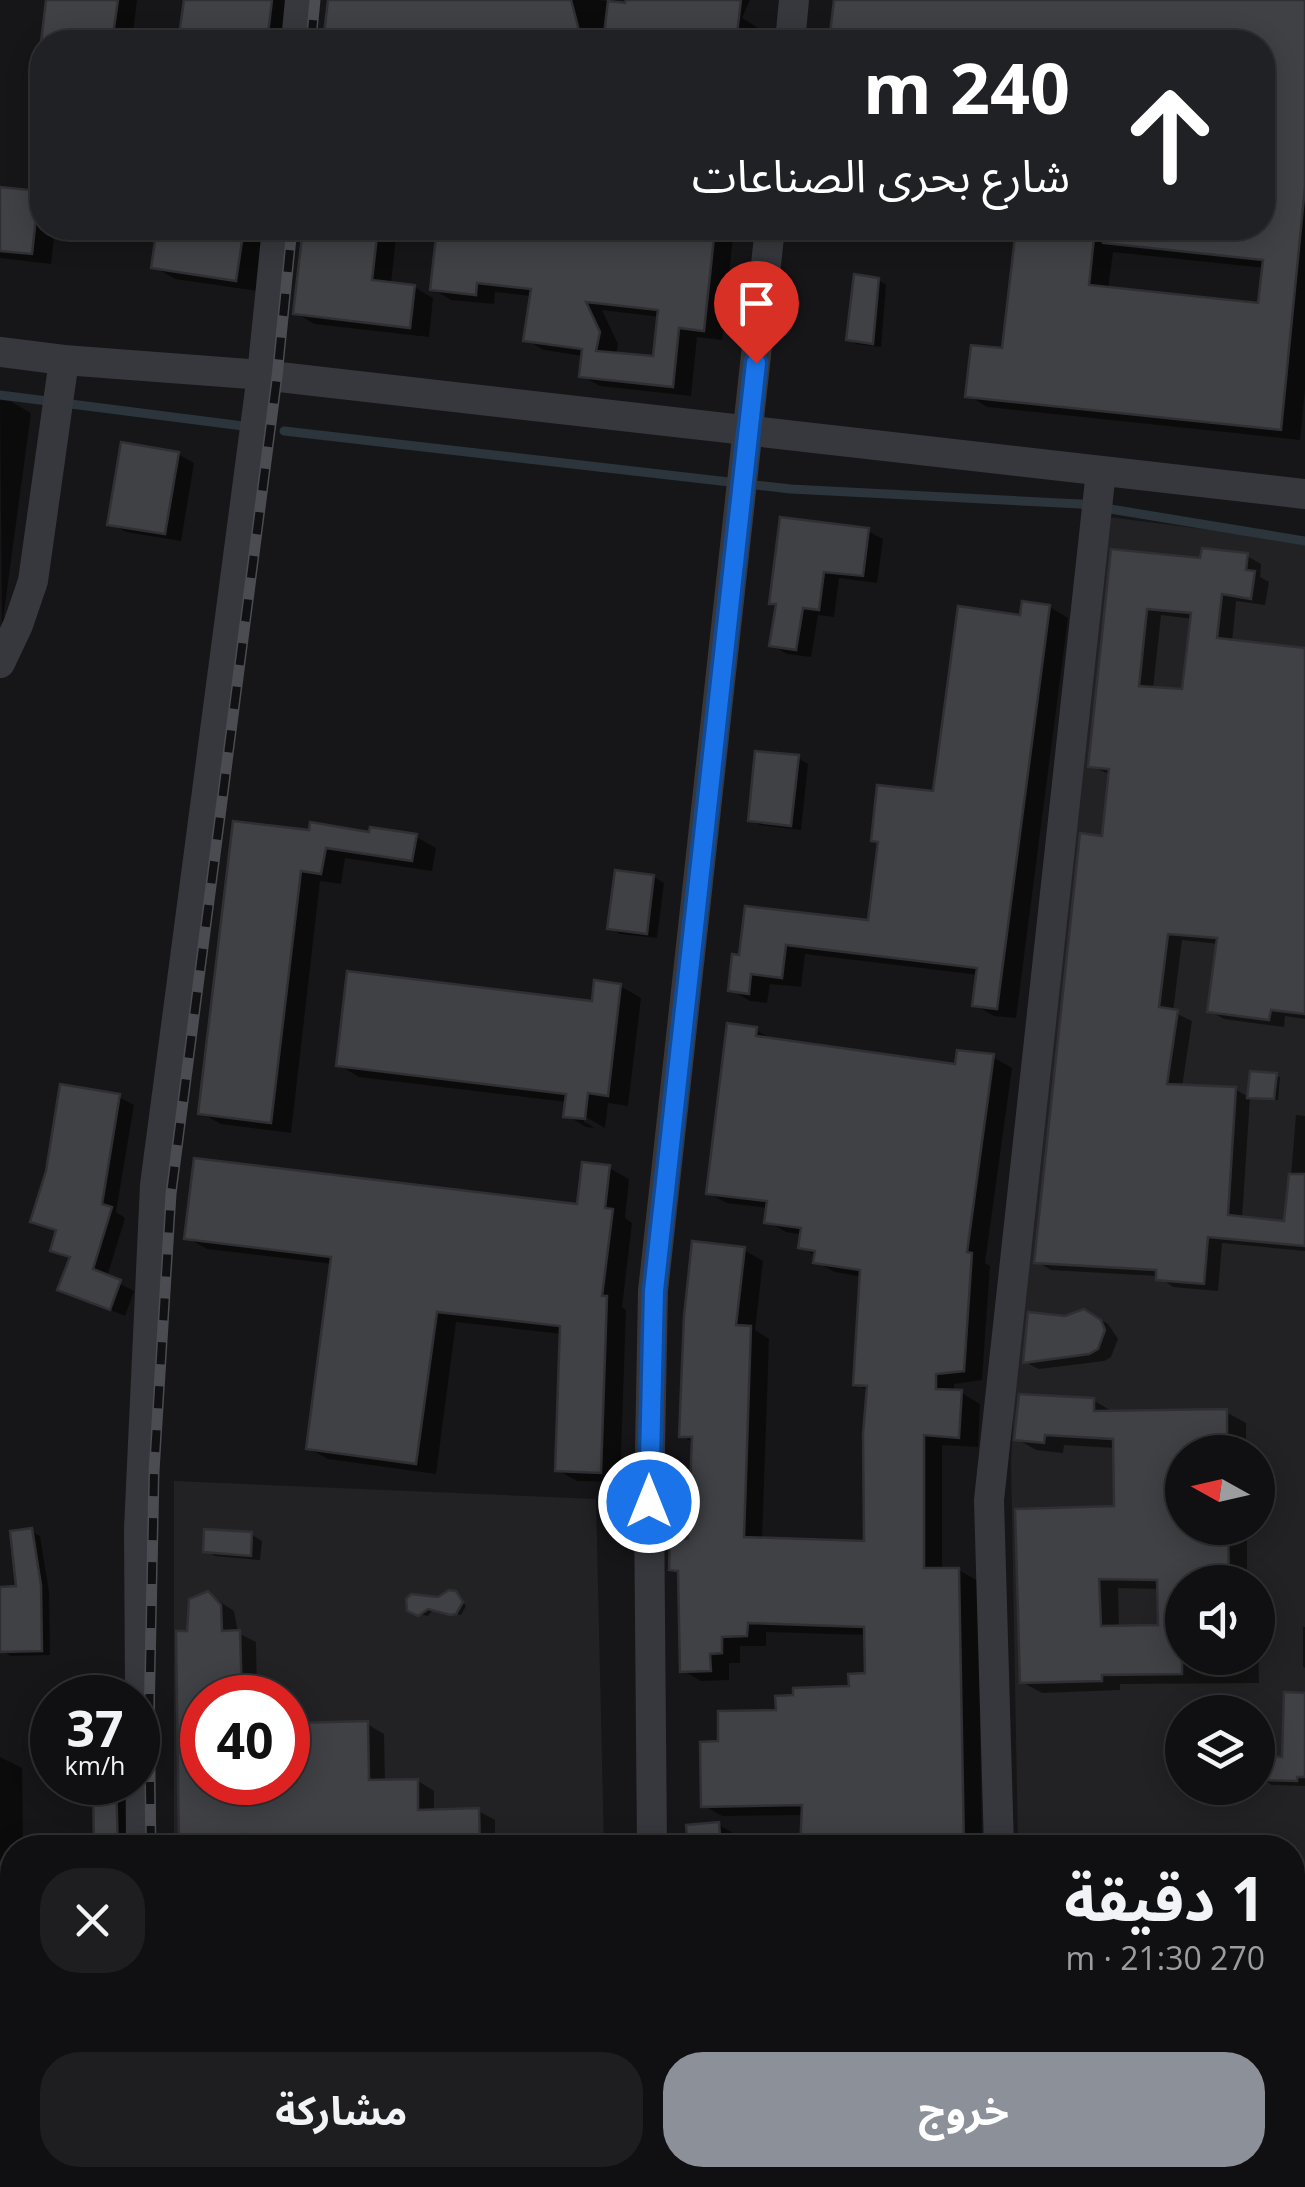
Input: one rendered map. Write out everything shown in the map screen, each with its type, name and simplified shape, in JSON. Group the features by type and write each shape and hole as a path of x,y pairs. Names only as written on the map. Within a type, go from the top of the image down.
{"street":[{"path":"297,30 300,0"},
{"path":"791,30 794,0"},
{"path":"141,1835 139,1529 155,1184 262,376 276,240"},
{"path":"652,1835 649,1502 654,1291 769,240"},
{"path":"0,352 60,388 262,376 749,431 1100,484 1305,494"},
{"path":"0,663 33,582 60,388"},
{"path":"999,1835 989,1500 1100,484"}],"shaded area":[{"path":"1092,515 1305,542 1305,1835 1018,1835 1011,1460 1023,1215"},
{"path":"174,1481 596,1499 604,1835 174,1835"}],"building":[{"path":"46,0 118,0 114,30 42,30"},
{"path":"184,0 272,0 268,30 180,30"},
{"path":"328,0 571,0 579,30 324,30"},
{"path":"741,0 737,30 604,30 608,1"},
{"path":"834,0 1305,0 1305,187 1281,430 965,397 971,345 1002,348 1015,240 1094,240 1089,285 1258,303 1263,260 1103,243 1275,240 1275,30 830,30"},
{"path":"0,187 30,190 32,254 0,251"},
{"path":"155,240 242,240 236,281 151,268"},
{"path":"302,240 377,240 372,280 415,285 410,328 293,314"},
{"path":"436,240 714,240 704,331 679,328 673,387 579,377 582,349 523,341 531,289 477,283 476,295 430,290","holes":["586,302 658,310 653,356 596,351 600,332"]},
{"path":"854,274 879,278 873,344 846,340"},
{"path":"121,442 179,452 165,534 107,525"},
{"path":"780,517 869,528 863,576 824,572 819,610 803,608 796,650 769,646 776,604 769,604"},
{"path":"1202,548 1248,553 1246,570 1255,571 1251,599 1222,594 1217,638 1305,648 1305,1014 1271,1010 1269,1020 1207,1012 1217,938 1168,934 1159,1007 1178,1010 1167,1084 1236,1087 1228,1215 1284,1221 1289,1174 1305,1174 1305,1246 1208,1237 1204,1284 1156,1280 1156,1270 1034,1263 1080,833 1102,836 1109,769 1088,767 1111,549 1200,558","holes":["1147,609 1191,613 1182,689 1139,686"]},
{"path":"1022,601 1050,605 997,1009 972,1006 977,968 786,945 782,978 751,974 749,994 728,991 732,954 739,955 745,906 868,920 878,842 871,841 877,785 933,791 958,606 1020,615"},
{"path":"755,751 799,755 791,826 748,821"},
{"path":"233,821 309,830 310,822 369,832 370,827 417,834 412,861 326,848 321,874 301,871 271,1123 198,1114"},
{"path":"615,870 654,875 647,934 607,929"},
{"path":"347,971 592,1001 594,980 621,984 608,1096 588,1093 585,1119 563,1117 566,1094 336,1066"},
{"path":"727,1023 757,1027 756,1036 955,1064 957,1050 994,1054 967,1252 972,1253 964,1371 936,1374 936,1389 962,1390 959,1438 924,1435 924,1568 959,1568 964,1835 801,1835 802,1805 701,1807 700,1742 718,1741 718,1711 776,1710 775,1696 793,1695 793,1688 849,1686 848,1674 865,1673 864,1627 748,1623 747,1636 722,1637 722,1653 710,1654 711,1671 680,1672 678,1571 669,1570 670,1538 688,1539 692,1437 679,1437 684,1316 692,1241 745,1247 736,1325 751,1326 744,1537 864,1541 863,1434 867,1386 853,1385 860,1270 813,1263 815,1251 798,1248 801,1228 764,1223 767,1201 706,1194"},
{"path":"1250,1071 1277,1073 1274,1099 1247,1098"},
{"path":"60,1084 120,1094 102,1204 112,1207 93,1269 121,1280 110,1310 57,1290 70,1257 50,1251 56,1230 30,1222 46,1171"},
{"path":"194,1158 577,1204 582,1162 610,1165 605,1208 613,1209 602,1296 607,1296 601,1473 555,1471 560,1326 437,1312 416,1464 306,1449 331,1257 184,1239"},
{"path":"1084,1309 1101,1320 1105,1330 1098,1349 1089,1354 1023,1363 1028,1312 1065,1316"},
{"path":"1019,1394 1094,1398 1094,1411 1227,1409 1227,1435 1165,1435 1165,1545 1228,1545 1229,1565 1165,1565 1165,1674 1102,1675 1102,1681 1020,1683 1015,1509 1114,1506 1113,1439 1045,1435 1044,1443 1014,1440","holes":["1099,1579 1157,1580 1158,1625 1101,1626"]},
{"path":"32,1528 41,1585 42,1651 0,1652 0,1587 16,1586 10,1531"},
{"path":"204,1529 252,1532 251,1556 203,1552"},
{"path":"449,1590 456,1591 463,1602 456,1614 428,1609 418,1616 407,1611 406,1599 411,1594 438,1597"},
{"path":"208,1591 221,1605 222,1631 240,1630 241,1675 180,1675 180,1805 310,1805 310,1723 368,1721 369,1780 418,1779 418,1810 479,1808 480,1835 179,1835 176,1631 187,1631 189,1599"},
{"path":"1284,1692 1305,1693 1305,1777 1297,1777 1297,1781 1275,1780 1275,1757 1282,1757"},
{"path":"93,1805 117,1805 118,1835 94,1835"},
{"path":"719,1822 720,1835 687,1835 686,1825"}],"waterway":[{"path":"0,395 251,427"},
{"path":"284,431 791,489 1080,504 1305,541"}],"railway":[{"path":"312,30 315,0"},
{"path":"151,1835 154,1472 171,1194 277,377 291,240"}],"route":[{"path":"649,1502 654,1291 756,363"}]}
